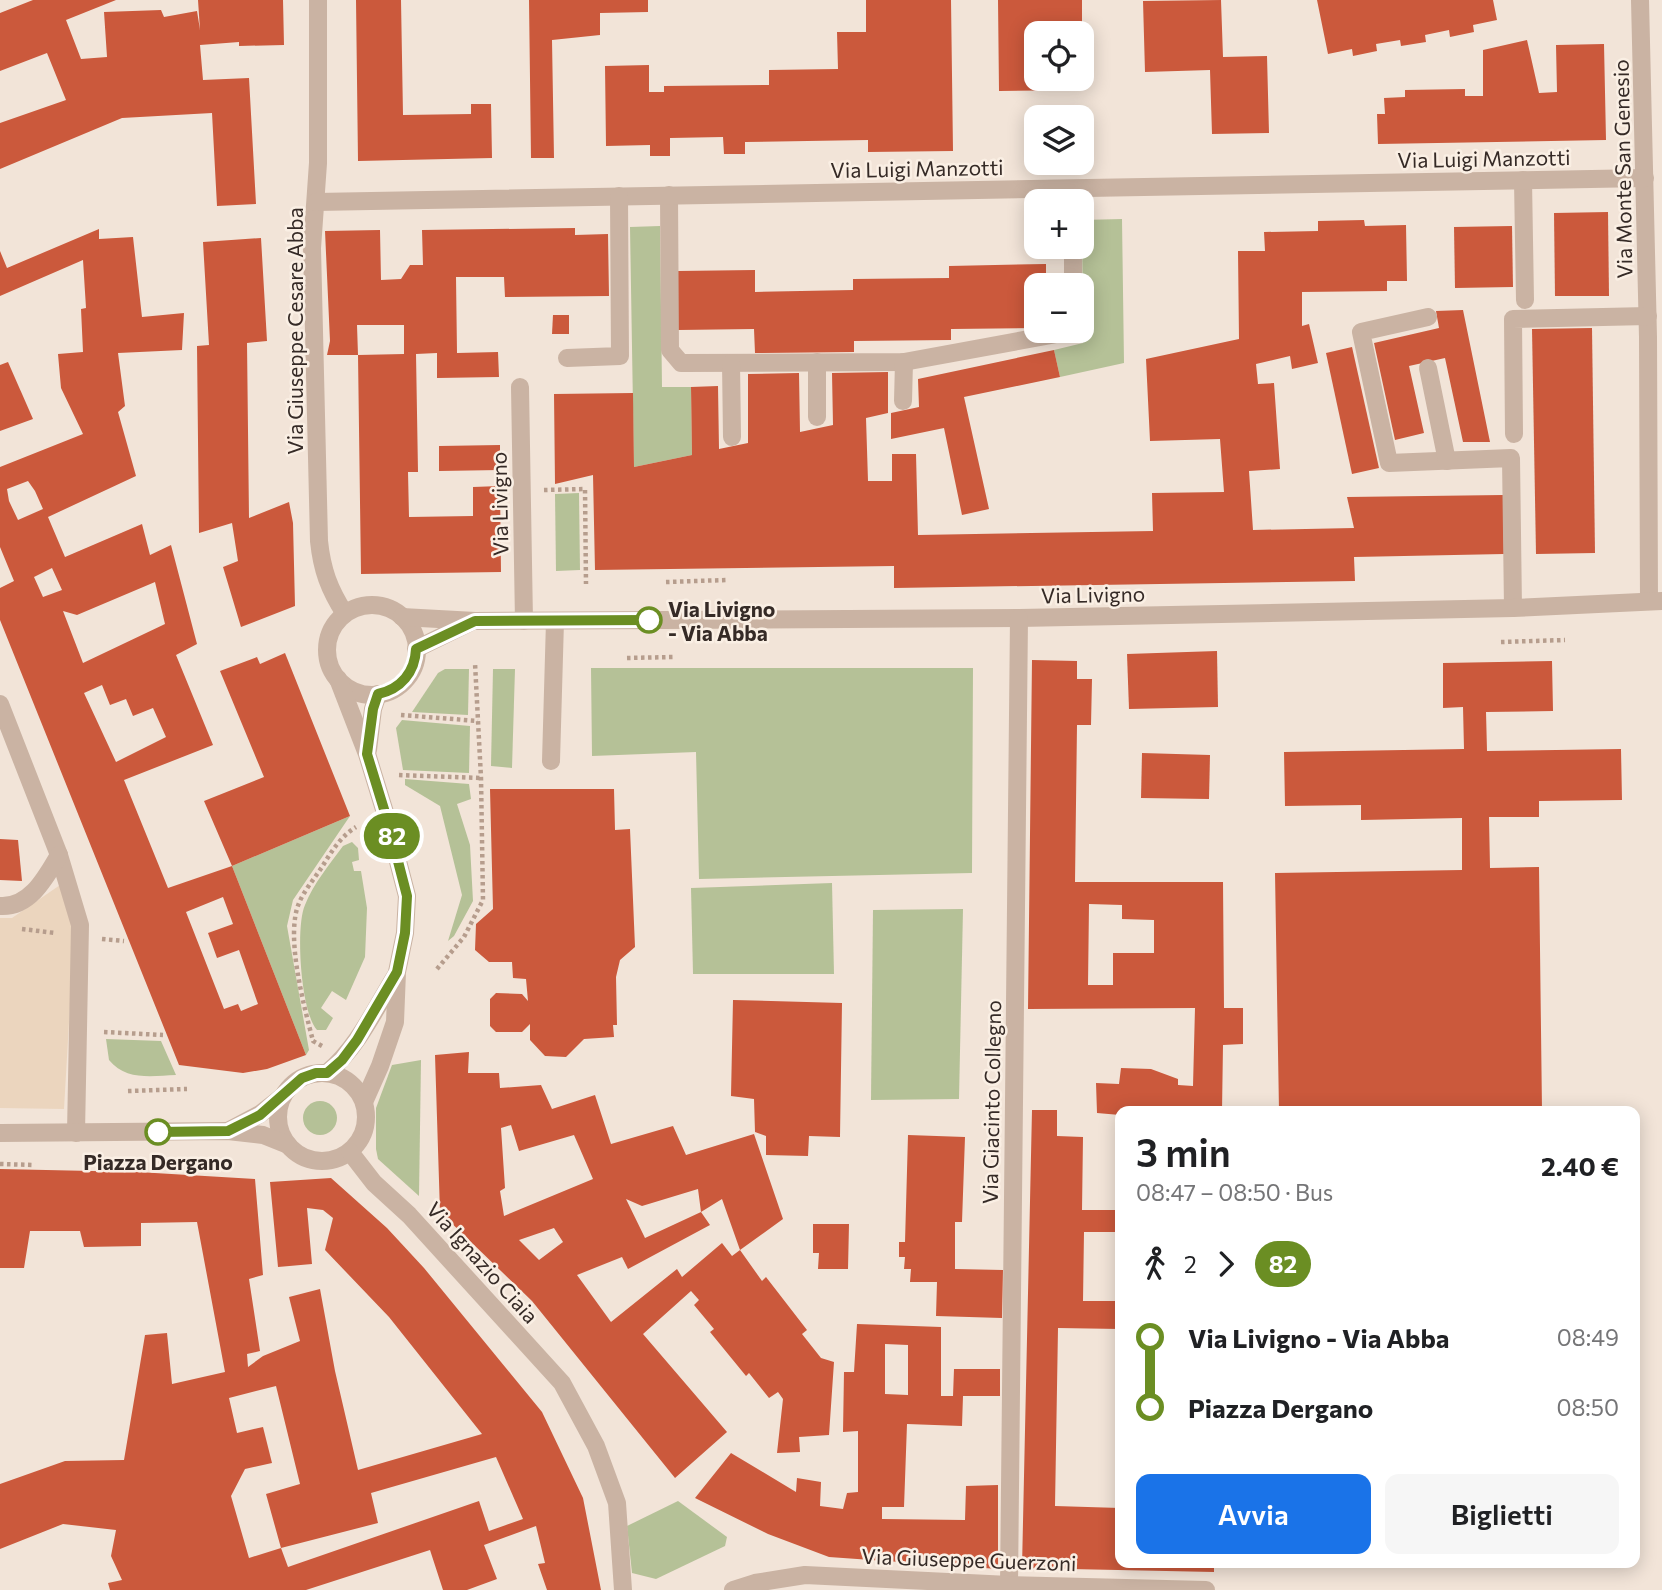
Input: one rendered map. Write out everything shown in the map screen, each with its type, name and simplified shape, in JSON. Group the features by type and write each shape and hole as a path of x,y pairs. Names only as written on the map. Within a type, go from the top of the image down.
{"street":[{"name":"Via Giuseppe Cesare Abba","path":"318,0 318,163 312,248 319,541 321,566 345,614"},
{"name":"Via Monte San Genesio","path":"1640,0 1648,316 1655,336 1656,601"},
{"name":"Via Luigi Manzotti","path":"1094,194 1645,177"},
{"path":"1523,180 1525,300"},
{"name":"Via Luigi Manzotti","path":"316,202 669,195 1024,195"},
{"path":"669,195 670,350 681,363 904,362 1024,340"},
{"path":"567,358 620,356 619,196"},
{"path":"1514,433 1513,319 1648,316"},
{"path":"1428,317 1361,332 1389,463 1511,458 1513,608"},
{"path":"817,362 817,417"},
{"path":"903,401 904,362"},
{"path":"731,363 733,437"},
{"path":"1428,368 1447,461"},
{"name":"Via Livigno","path":"520,387 524,621"},
{"name":"Via Livigno","path":"402,617 475,621 1019,618 1513,608 1656,601"},
{"path":"338,680 356,692 378,694 403,682 412,669 416,649 412,631 402,617 388,608 375,605 358,607 345,614 333,627 327,643 328,660 367,754 407,896 405,933 397,972 395,1022 364,1102"},
{"name":"Via Giacinto Collegno","path":"1009,1585 1019,618"},
{"name":"Via Livigno","path":"416,649 475,621"},
{"path":"551,761 555,621"},
{"path":"367,754 373,709 378,694"},
{"path":"0,704 59,855 80,925 75,1133"},
{"path":"0,906 11,906 38,890 59,855"},
{"path":"327,1073 342,1060 357,1040 397,972"},
{"path":"6,1133 228,1131 262,1135 288,1145 301,1156 317,1161 329,1161 350,1152 360,1139 366,1124 364,1102 348,1081 327,1073 316,1073 302,1078 260,1115 228,1131"},
{"path":"283,1096 278,1121 288,1145"},
{"name":"Via Ignazio Ciaia","path":"350,1152 374,1182 409,1215 562,1383 596,1446 617,1503 623,1590"},
{"name":"Via Giuseppe Guerzoni","path":"733,1590 755,1583 805,1575 1009,1585 1206,1590"}],"path":[{"path":"553,490 584,489 586,584"},
{"path":"666,582 727,580"},
{"path":"1501,642 1565,640"},
{"path":"627,658 673,657"},
{"path":"437,969 464,937 483,900 481,778 475,663"},
{"path":"401,715 478,721"},
{"path":"399,775 481,778"},
{"path":"324,1047 313,1041 303,995 293,922 299,902 326,861 347,832 356,827"},
{"path":"104,1032 163,1035"},
{"path":"128,1091 187,1088"},
{"path":"0,1164 34,1165"}],"green space":[{"path":"1122,219 1124,363 1060,377 1054,350 1094,343 1094,273 1082,273 1082,259 1094,259 1094,220"},
{"path":"660,226 662,387 691,387 692,455 634,467 630,227"},
{"path":"579,493 580,570 556,571 555,494"},
{"path":"591,668 973,668 972,873 699,879 696,752 592,756"},
{"path":"445,669 469,669 468,715 412,712 438,673"},
{"path":"493,669 515,669 512,768 491,766"},
{"path":"402,720 470,726 469,773 403,770 396,728"},
{"path":"405,779 469,784 471,799 457,804 470,845 473,901 454,936 448,941 462,895 440,806 405,785"},
{"path":"350,816 293,900 287,926 309,1050 306,1055 232,866"},
{"path":"352,842 358,848 359,860 352,862 354,871 361,871 367,908 365,957 346,1000 332,991 321,1008 333,1018 326,1030 317,1030 307,1006 301,969 302,916 308,897 322,874 343,846"},
{"path":"832,883 834,974 693,974 691,888"},
{"path":"963,909 959,1099 871,1100 873,910"},
{"path":"106,1039 161,1041 176,1075 140,1076 123,1071 109,1060"},
{"path":"421,1060 419,1196 378,1159 376,1108 392,1065"},
{"path":"320,1101 332,1106 337,1118 332,1130 320,1135 308,1130 303,1118 308,1106"},
{"path":"678,1501 727,1537 725,1546 656,1579 632,1573 627,1526"}],"shaded area":[{"name":"Piazza Dergano","path":"63,883 74,935 64,1109 0,1108 0,918 12,918"}],"building":[{"path":"33,0 116,0 66,20 81,59 107,57 104,12 161,10 164,17 197,11 200,30 198,0 283,0 284,45 239,46 239,42 200,45 203,80 249,78 256,204 217,206 212,113 122,118 0,169 0,123 66,100 47,53 0,71 0,13"},
{"path":"356,0 401,0 403,115 471,114 471,104 491,104 492,158 358,161"},
{"path":"529,0 648,0 648,12 600,13 600,35 552,40 554,158 531,158"},
{"path":"866,0 951,0 953,151 868,152 868,140 745,142 745,154 724,154 723,137 670,138 670,156 650,156 650,145 606,146 605,66 649,65 649,92 664,92 664,86 769,85 769,70 838,69 837,32 866,32"},
{"path":"998,0 1082,0 1082,21 1024,21 1024,91 999,91"},
{"path":"1221,0 1223,57 1267,56 1269,133 1212,134 1210,70 1145,72 1143,1"},
{"path":"1317,0 1493,0 1497,20 1473,25 1474,32 1450,37 1449,30 1425,35 1426,42 1401,46 1400,40 1376,44 1377,51 1353,56 1352,49 1328,54"},
{"path":"1527,40 1539,93 1557,92 1556,45 1604,44 1606,140 1378,144 1377,114 1385,114 1384,98 1405,97 1405,90 1465,89 1465,96 1483,96 1483,50"},
{"path":"1608,212 1609,296 1555,296 1554,213"},
{"path":"1364,220 1365,226 1406,225 1407,281 1387,281 1387,291 1302,292 1302,326 1309,324 1318,363 1292,369 1290,356 1256,364 1258,384 1274,383 1280,469 1249,471 1253,530 1354,528 1347,497 1503,495 1504,554 1354,557 1355,581 894,588 894,566 595,570 593,475 555,484 554,394 633,393 634,467 692,455 691,387 718,386 719,449 748,443 748,374 799,373 800,432 833,425 832,373 888,372 888,413 866,418 868,481 892,481 892,454 916,454 918,535 1153,531 1152,493 1224,492 1220,439 1150,441 1146,359 1239,339 1238,251 1265,251 1264,232 1318,231 1318,221"},
{"path":"1512,226 1513,287 1455,288 1454,227"},
{"path":"575,228 575,235 608,234 609,296 505,297 504,277 456,277 457,353 498,352 499,377 437,378 437,353 416,354 418,472 408,472 409,517 473,516 473,487 500,486 501,572 361,574 358,355 327,355 330,341 325,231 380,230 381,280 401,279 410,265 423,265 422,230","holes":["357,325 404,325 404,354 358,355"]},
{"path":"99,229 99,239 133,237 142,317 184,313 182,350 118,353 125,406 118,412 136,476 48,517 65,557 142,524 150,555 171,545 197,644 176,655 213,745 124,780 168,888 232,866 306,1055 267,1069 243,1073 179,1065 0,620 0,588 14,581 0,547 0,467 83,434 61,388 58,354 83,352 81,309 86,308 83,260 0,296 0,251 7,268","holes":["28,481 43,509 18,520 9,501 7,489","52,568 62,590 43,597 34,577","155,582 165,624 83,663 63,611 77,615","102,685 110,705 126,699 133,716 153,708 166,737 116,762 84,693","223,897 233,924 208,933 217,958 239,950 258,1004 241,1011 238,1004 224,1009 186,912"]},
{"path":"261,238 267,341 247,343 249,518 289,502 293,523 295,606 241,627 223,567 238,561 232,523 199,533 197,346 209,345 203,242"},
{"path":"1046,264 1046,273 1024,273 1024,328 951,329 951,340 854,341 854,352 755,353 754,329 678,330 678,271 755,270 755,292 853,290 853,279 949,278 949,266"},
{"path":"1463,310 1490,442 1463,442 1445,358 1409,366 1424,433 1395,440 1374,343 1439,328 1436,311"},
{"path":"553,315 569,315 569,334 552,334"},
{"path":"1592,328 1595,553 1536,554 1532,329"},
{"path":"1352,347 1379,468 1352,474 1326,353"},
{"path":"1054,350 1060,377 964,397 989,509 962,515 944,428 891,439 891,413 919,407 918,379"},
{"path":"8,362 33,419 0,431 0,365"},
{"path":"500,445 500,470 439,471 439,446"},
{"path":"1217,651 1218,707 1129,709 1127,654"},
{"path":"285,653 350,816 232,866 204,801 264,777 220,671 257,657 260,664"},
{"path":"1032,660 1077,661 1077,679 1092,679 1091,725 1077,725 1075,882 1223,882 1224,1008 1243,1008 1243,1044 1223,1045 1222,1106 1115,1106 1115,1115 1097,1113 1096,1083 1119,1084 1121,1068 1151,1069 1178,1079 1178,1085 1193,1086 1195,1008 1028,1009","holes":["1089,904 1122,905 1122,919 1154,920 1154,953 1113,953 1113,985 1088,985"]},
{"path":"1552,661 1553,711 1486,712 1487,751 1621,749 1622,800 1539,801 1539,817 1489,817 1490,868 1539,867 1542,1106 1279,1106 1275,873 1462,870 1462,818 1361,820 1361,805 1285,806 1284,752 1464,749 1463,707 1443,708 1443,663"},
{"path":"1142,753 1210,755 1209,799 1141,798"},
{"path":"490,789 614,789 615,830 630,829 635,947 620,960 616,977 617,1025 613,1025 614,1037 584,1039 566,1057 545,1056 530,1040 530,1024 522,1032 496,1032 490,1026 490,999 496,993 522,994 528,1001 526,979 513,978 512,962 489,962 475,950 476,924 493,909"},
{"path":"0,839 18,840 22,881 0,880"},
{"path":"733,1000 842,1003 840,1137 809,1136 808,1156 766,1155 766,1136 755,1132 754,1099 731,1096"},
{"path":"469,1052 468,1073 499,1073 500,1088 541,1085 552,1109 595,1095 611,1144 673,1126 686,1155 754,1134 783,1219 740,1250 762,1281 766,1277 807,1330 802,1334 821,1358 834,1362 829,1435 799,1437 800,1452 777,1453 783,1399 778,1392 769,1398 749,1373 746,1376 710,1332 714,1329 694,1305 699,1300 691,1291 643,1334 727,1432 675,1478 532,1301 440,1212 435,1055","holes":["511,1125 519,1151 574,1135 593,1179 504,1216 500,1191 505,1188 501,1128","698,1189 701,1212 645,1238 626,1199 642,1206","722,1199 740,1250 732,1256 722,1243 682,1277 677,1269 611,1322 577,1275 622,1257 628,1269 710,1225 701,1212","554,1228 563,1242 539,1260 519,1240"]},
{"path":"1032,1110 1057,1110 1057,1136 1083,1137 1082,1210 1115,1210 1115,1232 1084,1232 1083,1301 1115,1301 1115,1329 1058,1328 1055,1506 1115,1508 1115,1568 1214,1568 1214,1572 1022,1568"},
{"path":"908,1135 965,1137 962,1222 955,1222 955,1269 1003,1270 1002,1318 936,1316 937,1282 910,1282 911,1269 904,1269 905,1257 899,1257 899,1242 905,1242"},
{"path":"0,1169 138,1172 255,1179 263,1275 249,1279 260,1351 247,1354 248,1367 263,1356 300,1341 289,1297 320,1289 335,1371 358,1470 482,1434 389,1317 325,1250 333,1218 323,1210 307,1208 312,1264 278,1267 270,1182 331,1178 387,1228 424,1268 542,1412 583,1498 601,1590 547,1590 538,1564 545,1563 536,1526 484,1545 497,1579 467,1590 443,1590 430,1550 306,1590 110,1590 108,1583 122,1580 111,1556 116,1530 63,1524 0,1549 0,1484 65,1461 124,1460 145,1335 167,1333 172,1384 225,1372 197,1222 141,1223 141,1246 84,1247 80,1231 30,1231 24,1268 0,1268","holes":["276,1386 300,1484 266,1494 281,1548 249,1558 231,1496 245,1469 272,1463 263,1427 237,1433 229,1398","496,1457 523,1519 489,1531 479,1501 288,1567 281,1548 378,1523 371,1493"]},
{"path":"813,1224 849,1224 848,1269 818,1269 819,1253 813,1253"},
{"path":"857,1324 941,1327 941,1396 953,1396 954,1369 1000,1369 1000,1396 963,1396 962,1426 907,1424 904,1507 882,1507 882,1519 965,1520 966,1486 998,1485 998,1569 829,1557 768,1534 695,1498 731,1453 796,1492 797,1478 821,1482 820,1506 843,1509 847,1493 858,1492 858,1431 843,1432 844,1372 854,1372","holes":["885,1344 908,1345 908,1395 885,1394"]}],"bus line":[{"name":"82","path":"158,1132 228,1131 260,1115 302,1078 316,1073 327,1073 342,1060 357,1040 397,972 405,933 407,896 367,754 373,709 378,694 403,682 412,669 416,649 475,621 649,620"}],"place":[{"name":"Via Livigno - Via Abba","path":"649,620"},
{"name":"Piazza Dergano","path":"158,1132"}]}
